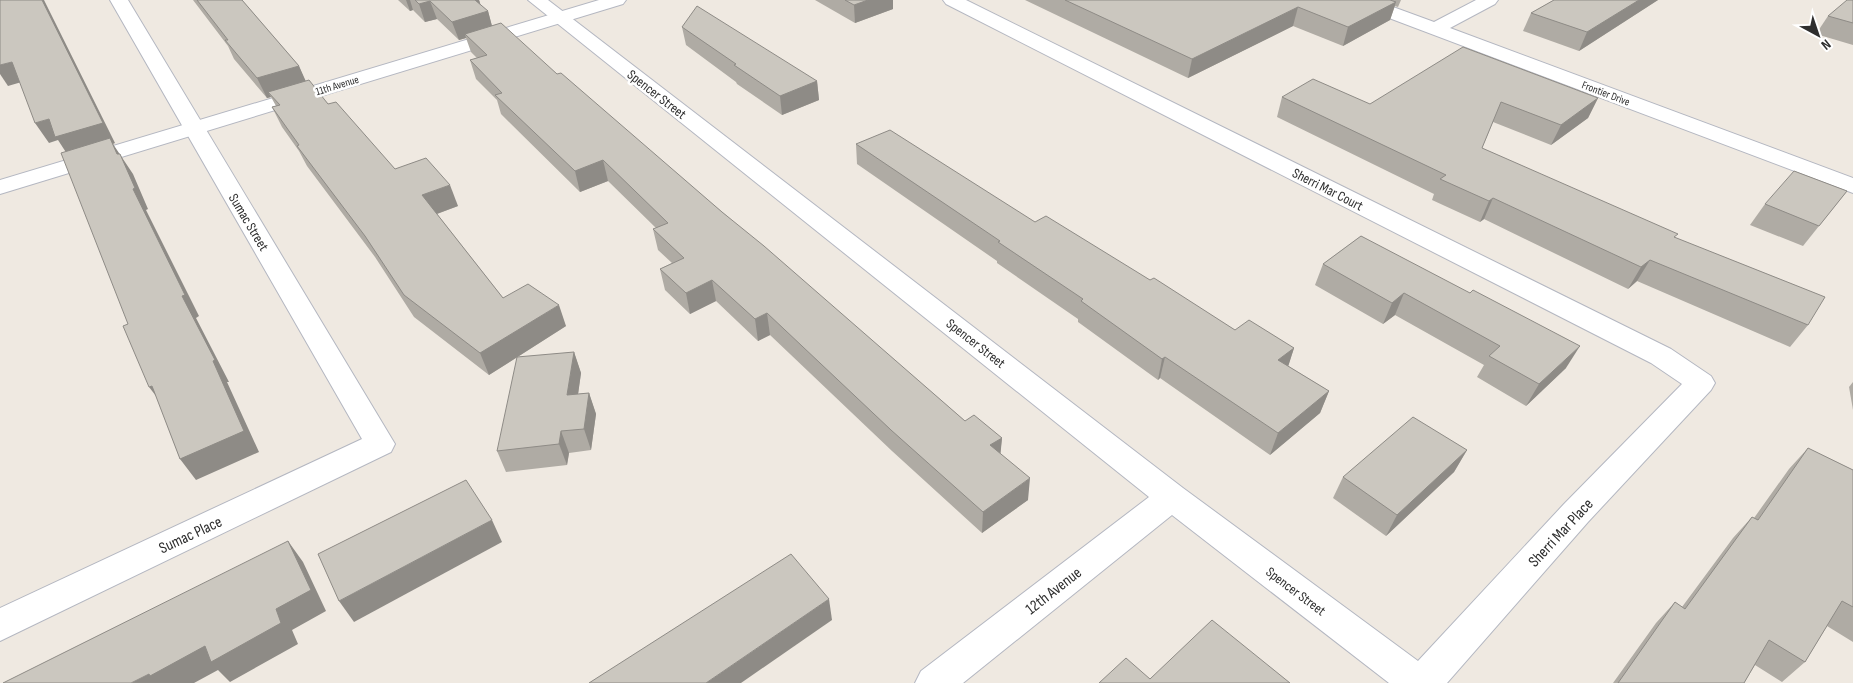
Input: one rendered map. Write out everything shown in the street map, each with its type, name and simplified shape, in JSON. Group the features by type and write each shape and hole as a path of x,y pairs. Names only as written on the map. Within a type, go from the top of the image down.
{"street":[{"name":"Sumac Street","path":"118,0 380,444"},
{"name":"Spencer Street","path":"537,0 1172,497 1418,683"},
{"name":"11th Avenue","path":"0,187 617,0"},
{"name":"Sherri Mar Court","path":"952,0 1661,356 1700,383"},
{"name":"Frontier Drive","path":"1358,0 1853,186"},
{"path":"1435,28 1488,0"},
{"name":"Sherri Mar Place","path":"1422,683 1576,513 1700,383"},
{"name":"Sumac Place","path":"0,625 380,444"},
{"name":"12th Avenue","path":"934,683 1172,497"}],"building":[{"path":"0,0 42,0 103,123 55,137 49,119 35,123 12,62 0,65"},
{"path":"197,0 242,0 299,66 257,78 225,40 228,40"},
{"path":"415,0 475,0 488,11 452,22 430,1 419,4"},
{"path":"845,0 868,0 854,5"},
{"path":"1065,0 1390,0 1396,2 1348,27 1298,7 1192,59"},
{"path":"1554,0 1639,0 1587,32 1531,13"},
{"path":"1847,0 1853,0 1853,23 1828,16"},
{"path":"697,6 817,81 780,96 682,27"},
{"path":"501,23 557,74 561,73 965,421 974,415 1002,438 990,445 1030,478 983,512 891,430 767,313 755,319 712,280 686,293 660,269 684,258 653,229 668,223 603,160 575,171 495,95 502,93 470,60 487,55 465,34"},
{"path":"1463,47 1598,98 1561,125 1501,102 1482,148 1678,234 1674,237 1825,297 1808,325 1650,260 1641,267 1493,198 1489,201 1440,179 1446,175 1282,97 1313,79 1370,104"},
{"path":"309,80 328,104 336,102 395,169 426,158 450,185 422,195 503,298 528,284 559,305 480,353 404,295 365,236 297,146 299,145 272,107 280,105 268,92"},
{"path":"890,130 1035,222 1046,216 1150,280 1154,278 1235,330 1249,320 1294,348 1278,360 1329,391 1278,433 1165,357 1162,359 1081,301 1083,299 856,144"},
{"path":"110,138 117,154 120,154 135,188 133,189 185,295 182,296 215,360 213,361 244,431 180,459 152,386 149,387 123,326 128,324 61,153"},
{"path":"1794,171 1847,191 1819,226 1765,204"},
{"path":"1361,236 1470,293 1473,290 1580,346 1539,384 1489,356 1500,346 1404,293 1392,303 1323,264"},
{"path":"574,352 567,395 589,393 584,429 561,431 559,444 497,451 517,357"},
{"path":"1413,417 1467,450 1397,515 1343,477"},
{"path":"1808,448 1853,470 1853,607 1842,601 1805,662 1769,640 1744,683 1618,683 1675,602 1685,609 1752,517 1758,520"},
{"path":"466,480 492,520 339,601 318,554"},
{"path":"288,541 311,590 276,609 281,623 211,662 205,646 150,676 149,674 131,683 3,683"},
{"path":"791,554 829,599 706,683 589,683"},
{"path":"1212,620 1290,683 1099,683 1126,658 1150,679"}]}
